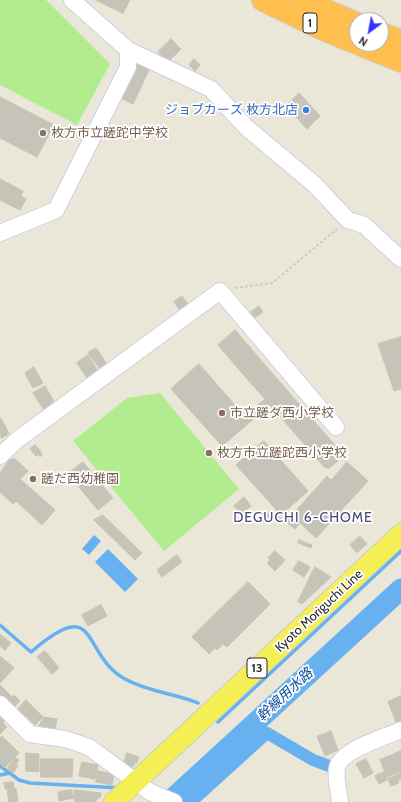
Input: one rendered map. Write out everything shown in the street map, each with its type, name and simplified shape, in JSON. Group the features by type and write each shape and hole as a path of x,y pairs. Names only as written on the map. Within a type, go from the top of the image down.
{"highway":[{"name":"1","path":"263,0 324,30 349,40"},
{"name":"1","path":"302,0 349,21"},
{"path":"389,37 401,41"},
{"name":"1","path":"378,52 401,61"}],"main road":[{"name":"Kyoto Moriguchi Line","path":"114,802 401,534"}],"street":[{"path":"72,0 128,50 211,89 247,128 314,184 348,220 364,225 401,259"},
{"path":"0,232 56,210 128,67 128,50"},
{"path":"0,456 17,440 220,290 336,427"},
{"path":"0,704 30,734 65,739 89,747 150,792 174,802"},
{"path":"340,802 339,764 347,753 401,730"}],"path":[{"path":"220,290 272,283 348,220"}],"green space":[{"path":"0,0 46,0 110,64 77,125 0,85"},
{"path":"160,393 239,489 164,551 73,441 127,398"}],"water":[{"path":"94,535 101,541 89,555 82,549"},
{"path":"108,549 138,579 125,592 95,562"}],"building":[{"path":"96,0 130,0 123,13"},
{"path":"171,39 181,49 168,62 158,52"},
{"path":"194,59 200,65 195,71 189,65"},
{"path":"139,60 151,66 133,104 121,98"},
{"path":"299,93 320,116 307,129 286,106"},
{"path":"0,97 54,125 37,157 0,138"},
{"path":"0,179 23,191 21,196 26,199 20,210 0,200"},
{"path":"182,296 189,305 180,311 174,302"},
{"path":"259,306 263,312 251,320 247,315"},
{"path":"235,330 265,365 248,380 218,345"},
{"path":"401,337 401,389 394,391 378,344"},
{"path":"96,348 107,364 100,369 88,353"},
{"path":"88,355 98,371 87,378 77,363"},
{"path":"199,364 250,422 222,446 171,389"},
{"path":"265,365 342,453 336,458 338,461 328,469 326,466 325,468 270,405 250,422 245,416 265,399 248,380"},
{"path":"34,367 43,383 33,388 25,373"},
{"path":"45,386 55,403 44,410 33,393"},
{"path":"1,418 9,434 1,438 0,419"},
{"path":"264,441 308,491 281,515 236,465"},
{"path":"35,445 41,451 40,452 42,455 40,457 38,454 36,456 30,449"},
{"path":"14,458 28,471 20,479 55,510 42,525 16,501 13,504 0,492 0,473 10,459 12,460"},
{"path":"83,462 113,498 98,510 68,474"},
{"path":"347,462 368,481 316,538 300,523 295,529 286,522 327,476 331,480"},
{"path":"244,497 251,506 241,514 234,506"},
{"path":"267,513 283,519 282,523 266,517"},
{"path":"103,515 142,553 135,560 94,520"},
{"path":"360,536 367,544 357,553 350,545"},
{"path":"299,540 312,545 311,548 298,543"},
{"path":"275,551 285,560 275,571 267,563 270,560 268,558"},
{"path":"177,555 182,562 162,577 157,570"},
{"path":"299,561 310,567 304,577 293,570"},
{"path":"315,567 331,577 302,604 298,602"},
{"path":"248,582 270,604 227,647 223,644 217,650 215,648 209,654 192,637"},
{"path":"101,605 107,616 88,626 82,615"},
{"path":"0,634 11,643 5,650 0,646"},
{"path":"45,651 59,668 52,674 37,657"},
{"path":"0,656 14,668 0,683"},
{"path":"0,685 12,697 14,695 20,701 13,708 0,694"},
{"path":"401,696 401,720 396,722 388,702"},
{"path":"26,700 43,717 35,725 18,709"},
{"path":"2,716 6,720 3,723 7,727 0,734 0,718"},
{"path":"44,717 57,719 55,731 38,728"},
{"path":"331,731 338,750 325,756 317,737"},
{"path":"2,736 19,753 4,768 0,764 0,738"},
{"path":"401,751 401,771 387,777 380,760"},
{"path":"26,753 39,754 39,772 26,771"},
{"path":"127,753 139,757 137,763 136,762 128,773 122,769"},
{"path":"15,758 19,760 16,764 18,766 13,773 7,769"},
{"path":"41,759 73,759 72,777 41,777"},
{"path":"366,759 373,773 364,778 356,764"},
{"path":"82,762 98,765 95,779 79,776"},
{"path":"98,771 114,774 112,785 96,782"},
{"path":"384,772 387,780 379,784 375,776"},
{"path":"401,773 401,779 398,780 399,783 391,786 388,779"},
{"path":"13,782 14,789 16,788 18,801 9,802 7,789 5,789 4,783"},
{"path":"72,790 74,798 59,801 58,792"},
{"path":"75,790 101,793 101,796 94,802 75,802"}],"waterway":[{"path":"218,722 401,551"},
{"name":"幹線用水路","path":"169,802 401,589"},
{"path":"0,625 31,652 53,635 68,627 79,628 87,634 101,656 111,668 125,679 152,690 198,703"},
{"path":"180,792 191,802 267,733 313,760 332,767 343,762"},
{"path":"0,766 19,780 30,783 120,788"},
{"path":"0,775 10,773"},
{"path":"164,791 180,792"}],"place":[{"name":"ジョブカーズ 枚方北店","path":"306,110"},
{"name":"枚方市立蹉跎中学校","path":"43,133"},
{"name":"市立蹉ダ西小学校","path":"222,413"},
{"name":"枚方市立蹉跎西小学校","path":"209,453"},
{"name":"蹉だ西幼稚園","path":"33,479"}],"district":[{"name":"DEGUCHI 6-CHOME","path":"303,518"}]}
